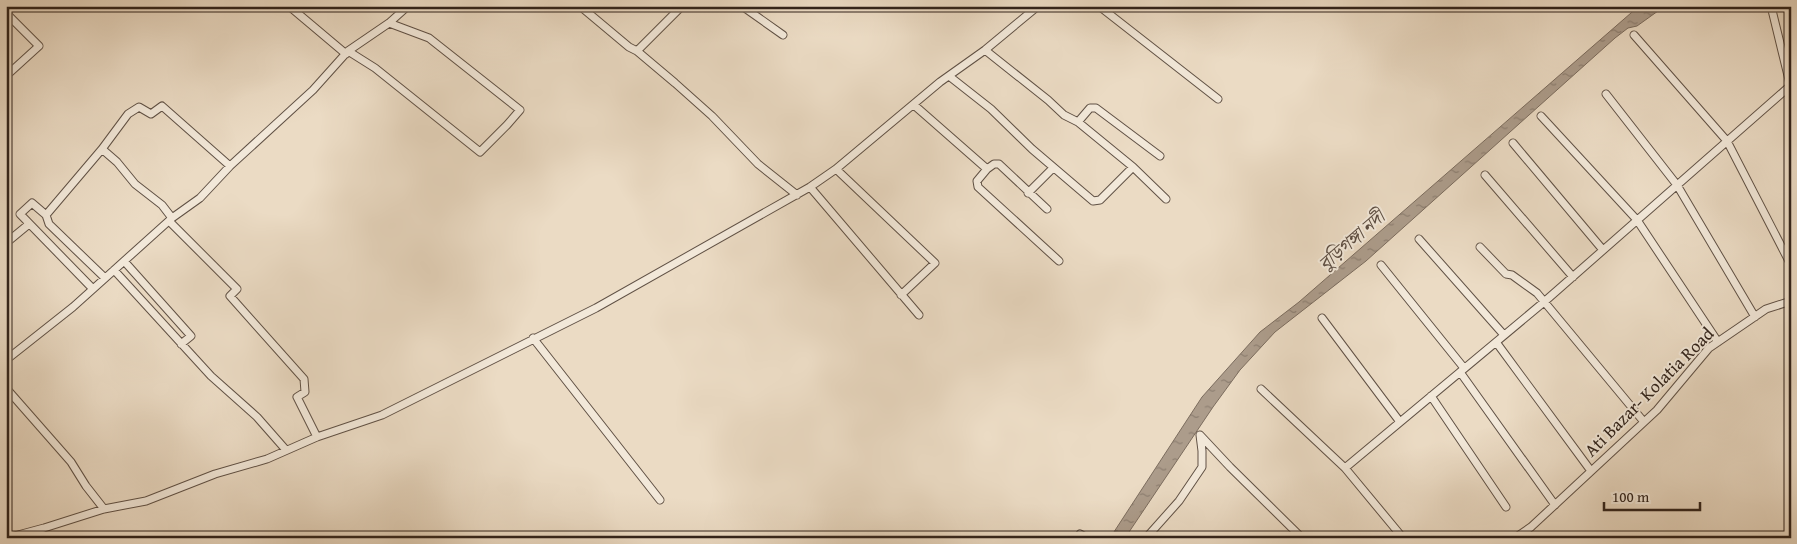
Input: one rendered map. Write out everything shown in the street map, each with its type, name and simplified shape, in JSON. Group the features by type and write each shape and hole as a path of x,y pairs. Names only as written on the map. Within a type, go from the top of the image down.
{"street":[{"path":"289,6 347,53 375,68 480,152 520,110 429,38 388,23"},
{"path":"6,360 93,289 170,219 200,198 230,166 313,90 347,53 408,6"},
{"path":"580,6 629,47 637,51 712,116 758,164 797,195"},
{"path":"637,51 682,6"},
{"path":"742,6 783,35"},
{"path":"7,538 104,509 146,501 215,474 267,459 317,437 392,410 596,308 810,187 836,169 948,76 984,50 1038,6"},
{"path":"1099,6 1218,99"},
{"path":"1345,468 1544,302 1791,87 1771,6"},
{"path":"6,13 39,46 6,76"},
{"path":"1634,36 1727,141 1791,265"},
{"path":"984,50 1133,167 1166,199"},
{"path":"948,76 990,109 1053,168 1096,202 1133,167"},
{"path":"1606,94 1677,185 1755,317"},
{"path":"914,105 987,169"},
{"path":"46,215 102,149 128,114 139,106 152,114 162,106 230,166"},
{"path":"1078,122 1090,108 1096,108 1160,156"},
{"path":"1541,116 1637,220 1718,342"},
{"path":"1512,143 1603,250"},
{"path":"102,149 117,162 135,184 162,205 170,219 237,288 230,296 304,379 305,392 297,397 317,437"},
{"path":"1047,209 999,164 994,164 987,169 977,181 978,187 1059,261"},
{"path":"1028,193 1053,168"},
{"path":"836,169 935,264 901,294"},
{"path":"1485,175 1572,277"},
{"path":"810,187 919,315"},
{"path":"93,289 20,214 32,203 46,215 49,224 105,278"},
{"path":"6,243 29,224"},
{"path":"1419,238 1504,335"},
{"path":"1480,247 1506,274 1522,281 1537,294 1644,422"},
{"path":"124,261 191,336 181,344"},
{"path":"1382,265 1462,370 1555,505"},
{"path":"114,270 211,376 257,417 286,450"},
{"name":"Ati Bazar- Kolatia Road","path":"1515,538 1555,505 1657,410 1709,348 1766,309 1791,301"},
{"path":"1322,318 1400,422"},
{"path":"533,338 660,500"},
{"path":"1496,342 1591,471"},
{"path":"6,388 54,445 71,462 86,486 104,509"},
{"path":"1261,389 1345,468 1403,538"},
{"path":"1431,396 1506,507"},
{"path":"1146,538 1179,501 1202,467 1200,436 1302,538"},
{"path":"1077,538 1080,534 1087,538"}],"water":[{"path":"1639,6 1665,6 1637,26 1628,28 1615,38 1366,261 1275,332 1240,370 1213,407 1125,538 1110,538 1202,397 1260,332 1299,302"}],"water label":[{"name":"বুড়িগঙ্গা নদী","path":"1351,240"}]}
